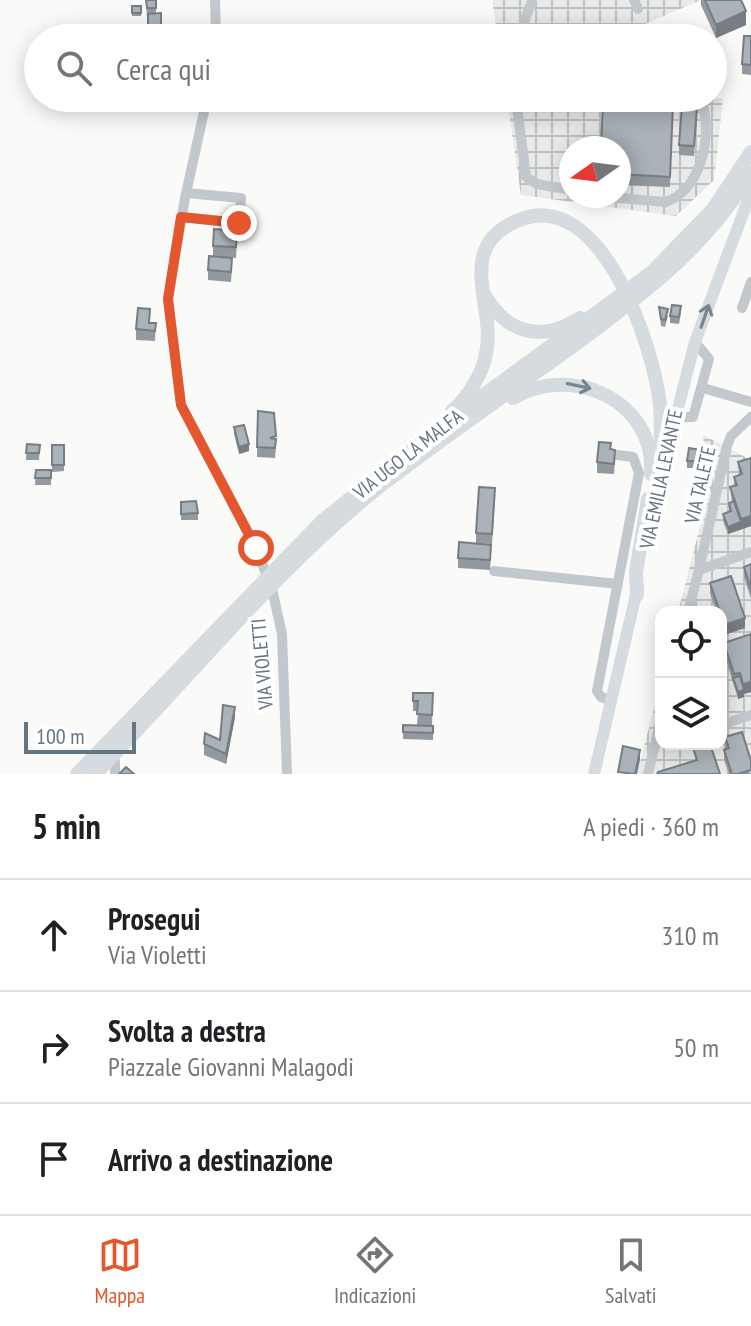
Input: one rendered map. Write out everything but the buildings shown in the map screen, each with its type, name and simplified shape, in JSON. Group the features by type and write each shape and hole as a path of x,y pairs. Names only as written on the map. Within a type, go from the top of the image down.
{"highway":[{"name":"VIA UGO LA MALFA","path":"77,774 322,521 448,421 651,273 713,209 751,152"},
{"name":"VIA UGO LA MALFA","path":"95,774 237,620 325,534 385,483 657,283 717,225 751,173"},
{"path":"322,521 336,504 457,408 479,375 487,354 481,264 487,246 508,226 531,217 559,218 575,225 612,271 638,317 660,404 660,461 654,508"},
{"path":"481,286 503,320 526,331 545,333 568,326 651,273"},
{"path":"458,431 470,428 518,395 557,383 591,388 622,404 643,434 652,467 636,572 637,595"}],"main road":[{"name":"VIA EMILIA LEVANTE","path":"594,774 637,595 674,417 695,342 751,192"}],"street":[{"path":"215,0 216,24"},
{"path":"523,0 535,0 524,24"},
{"name":"VIA VIOLETTI","path":"204,112 181,217 168,299 181,405 256,548 272,589 282,634 287,774"},
{"path":"518,112 526,177 537,184 559,188"},
{"path":"631,199 666,202 674,199 703,163 704,112"},
{"path":"181,217 239,223 241,198 186,193"},
{"path":"742,308 751,282"},
{"path":"674,417 693,417 703,388 709,359 695,342"},
{"path":"703,388 751,402"},
{"name":"VIA TALETE","path":"690,606 727,446 731,436 751,417"},
{"path":"612,701 601,697 597,691 639,473 633,457 617,455"},
{"path":"699,570 751,552"},
{"path":"494,571 618,584"},
{"path":"115,774 117,755 167,706 180,685"},
{"path":"727,723 751,715"},
{"path":"648,774 655,750"},
{"path":"104,774 115,762"}],"shaded area":[{"path":"492,0 701,0 645,24 496,24"},
{"path":"509,112 721,112 714,180 676,216 617,208 631,208 631,136 559,136 559,200 521,195"},
{"path":"703,435 751,460 751,774 637,774 655,704 655,750 727,750 727,606 680,606 709,492"}],"route":[{"path":"239,223 181,217 168,299 181,405 256,548"}]}
